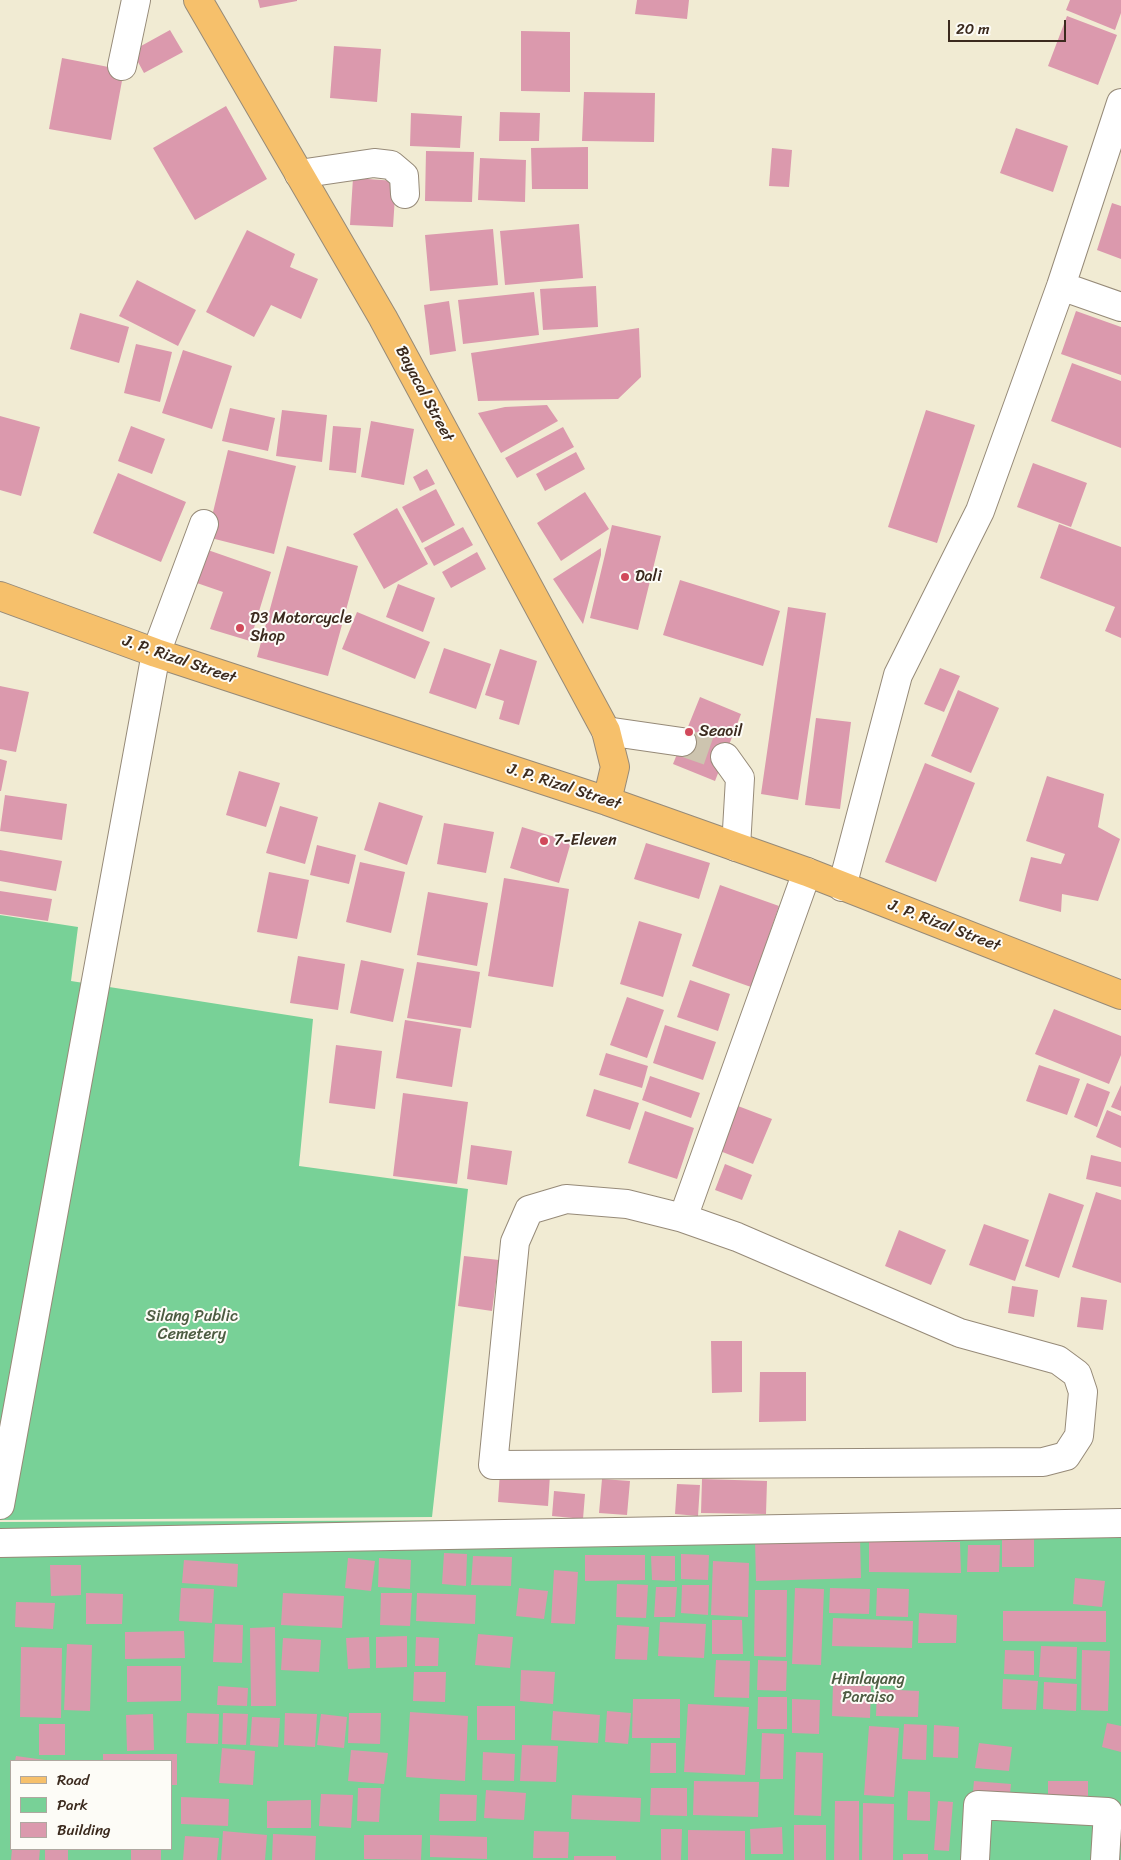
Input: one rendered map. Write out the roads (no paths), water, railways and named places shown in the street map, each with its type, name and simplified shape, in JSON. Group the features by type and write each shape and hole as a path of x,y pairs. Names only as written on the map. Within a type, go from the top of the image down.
{"main road":[{"name":"Bayacal Street","path":"198,0 383,318 606,730 615,767 607,801"},
{"name":"J. P. Rizal Street","path":"0,596 156,654 607,801 807,872 1121,995"}],"street":[{"path":"122,66 136,0"},
{"path":"842,887 898,675 980,511 1115,141 1121,103"},
{"path":"299,174 374,164 391,165 404,176 405,194"},
{"path":"1061,286 1121,307"},
{"path":"0,1505 91,1020 156,654 204,524"},
{"path":"606,730 682,742"},
{"path":"724,757 740,778 736,847"},
{"path":"683,1218 807,872"},
{"path":"566,1199 627,1204 683,1218 737,1237 960,1333 1058,1360 1077,1374 1083,1392 1079,1436 1066,1456 1043,1462 493,1465 515,1242 529,1210 566,1199"},
{"path":"0,1543 1121,1523"},
{"path":"975,1860 978,1805 1108,1812 1107,1860"}],"tunnel":[{"path":"682,742 725,757"}],"place":[{"name":"Dali","path":"625,577"},
{"name":"D3 Motorcycle Shop","path":"240,628"},
{"name":"Seaoil","path":"689,732"},
{"name":"7-Eleven","path":"544,841"}],"park label":[{"name":"Silang Public Cemetery","path":"192,1326"},
{"name":"Himlayang Paraiso","path":"868,1689"}]}
